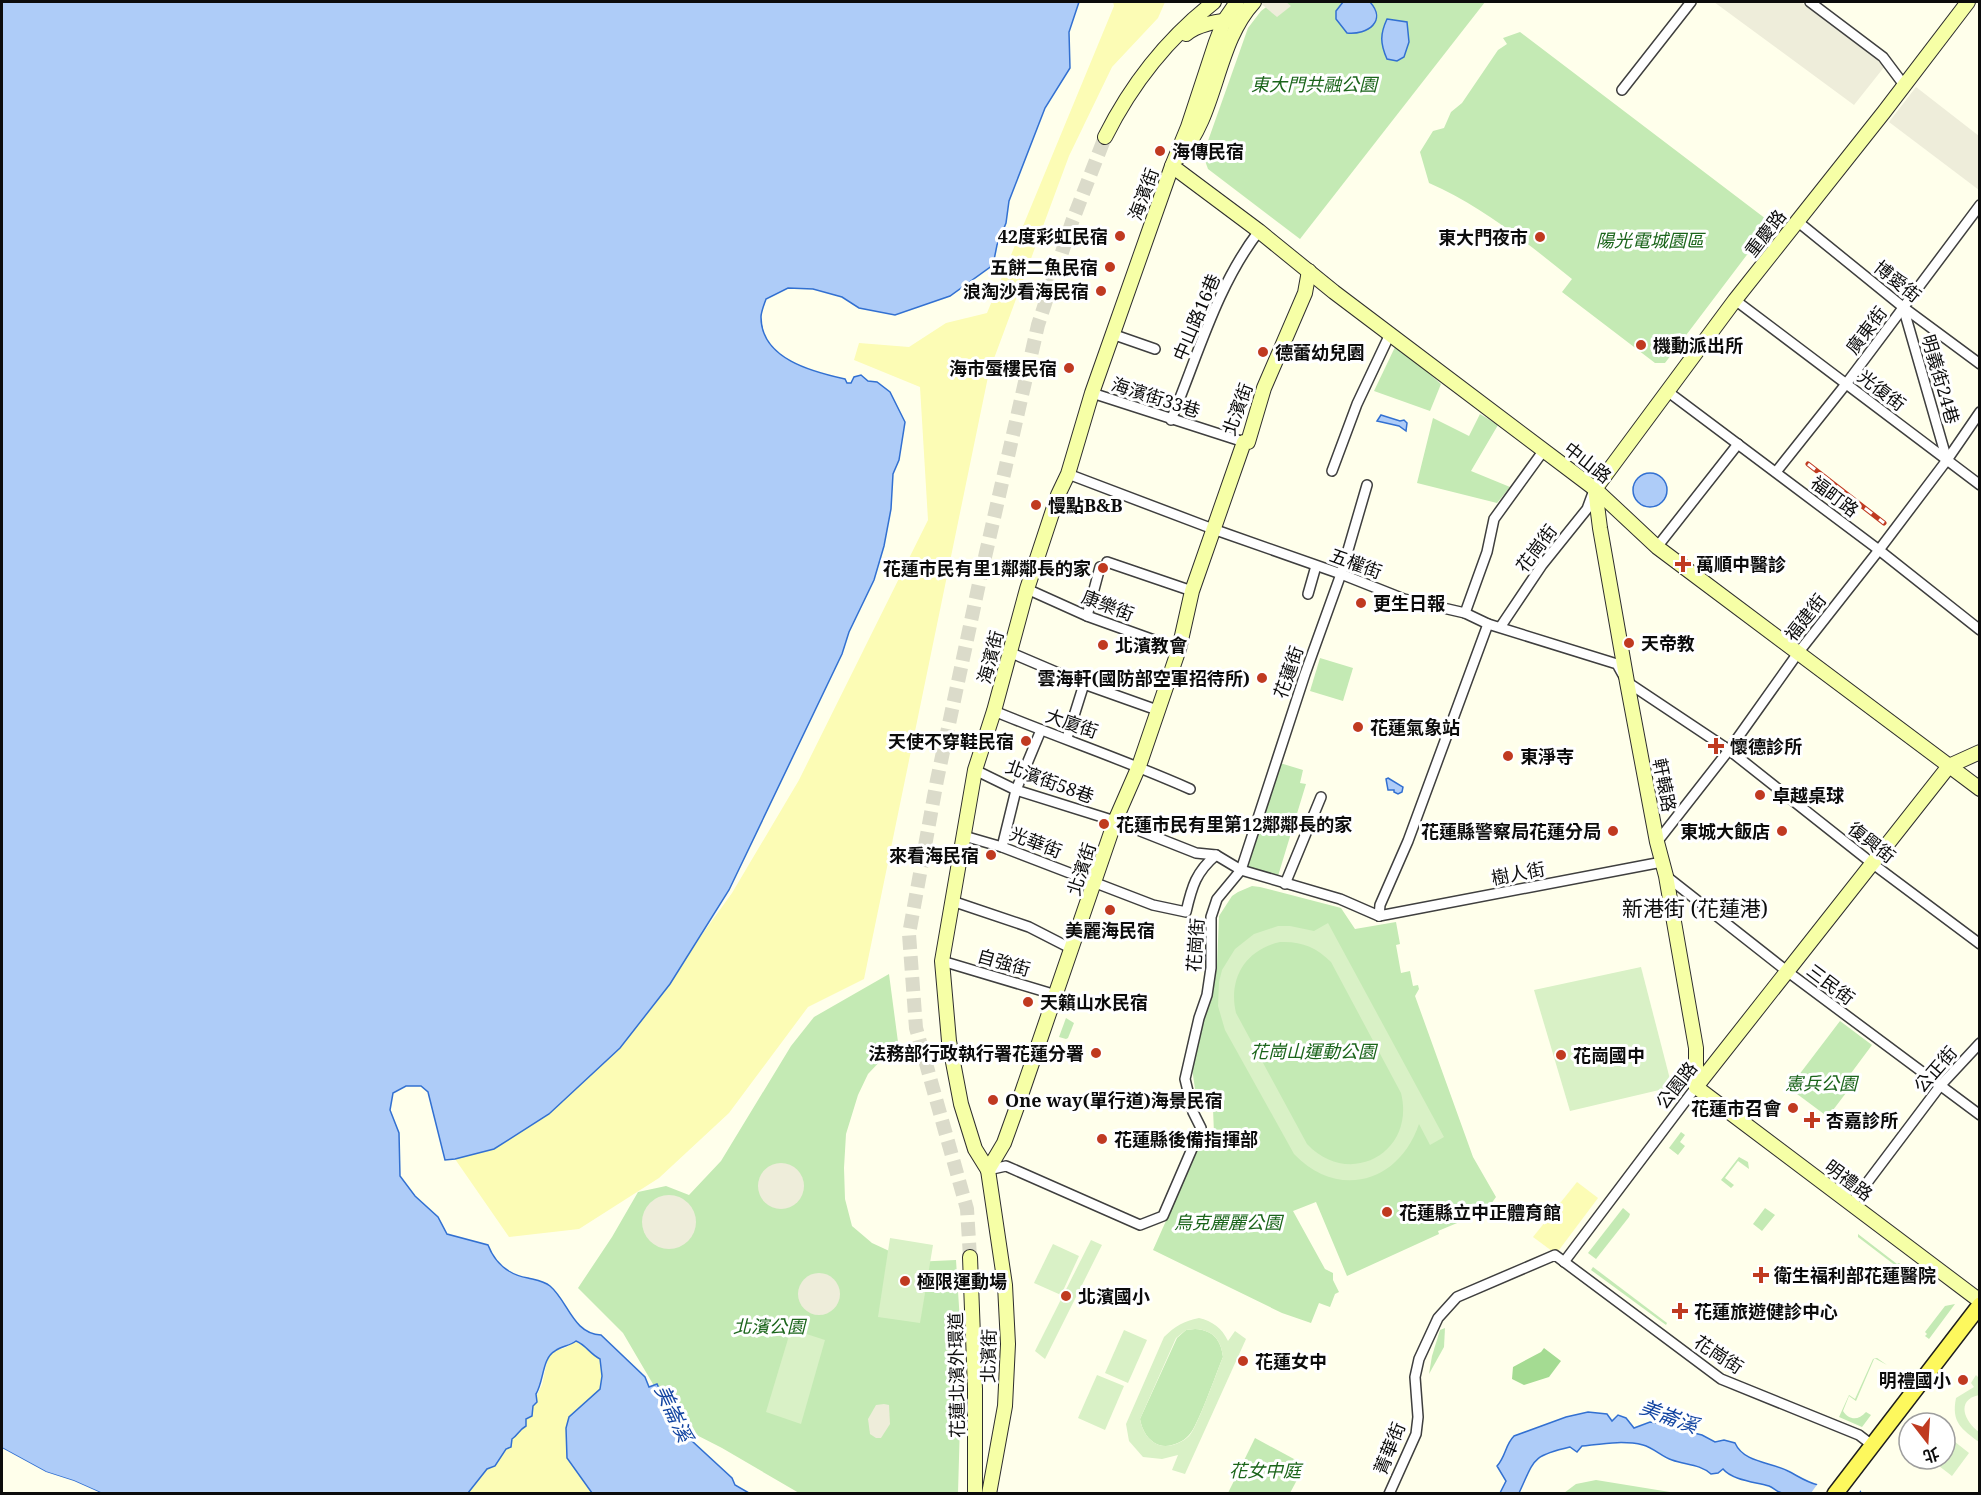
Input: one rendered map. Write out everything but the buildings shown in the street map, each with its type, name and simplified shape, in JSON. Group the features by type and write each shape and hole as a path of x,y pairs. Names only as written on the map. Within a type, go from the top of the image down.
{"main road":[{"path":"1835,1494 1980,1303"}],"street":[{"path":"1105,137 1121,105 1166,45 1214,2"},
{"name":"海濱街","path":"988,1170 975,1149 961,1104 949,1041 942,961 975,770 994,711 1027,589 1058,495 1068,474 1112,334 1188,127 1220,31 1237,2"},
{"name":"海濱街","path":"1172,166 1191,144 1212,98 1241,19 1254,2"},
{"path":"1622,90 1691,2"},
{"path":"1810,2 1883,57 1904,85"},
{"name":"重慶路","path":"1595,489 1736,300 1968,2"},
{"path":"1151,64 1191,30 1209,23 1220,31 1241,19"},
{"name":"中山路","path":"1172,166 1259,231 1334,292 1595,489 1657,547 1980,789"},
{"name":"廣東街","path":"1776,472 1846,384 1980,205"},
{"name":"博愛街","path":"1797,221 1903,307 1980,364"},
{"name":"中山路16巷","path":"1171,420 1210,316 1242,253 1259,231"},
{"name":"北濱街","path":"989,1494 1005,1406 1008,1344 1005,1284 988,1170 1004,1143 1096,882 1115,821 1139,766 1179,649 1192,591 1213,529 1244,442 1248,442 1264,388 1305,293 1309,271"},
{"name":"光復街","path":"1736,300 1980,485"},
{"name":"明義街24巷","path":"1903,307 1947,460"},
{"path":"1112,334 1155,349"},
{"path":"1332,471 1357,404 1390,334"},
{"name":"福町路","path":"1667,391 1879,550 1980,630"},
{"name":"海濱街33巷","path":"1092,393 1244,442"},
{"name":"福建街","path":"1657,842 1729,750 1798,653 1947,460 1980,412"},
{"path":"1657,547 1738,444"},
{"path":"1465,613 1487,552 1494,519 1544,450"},
{"name":"五權街","path":"1068,474 1404,599 1465,613 1488,624 1501,626 1617,664 1627,682"},
{"name":"花蓮街","path":"1241,870 1305,674 1341,574 1367,485"},
{"name":"花崗街","path":"1501,626 1542,565 1587,509 1595,489"},
{"name":"軒轅路","path":"1595,489 1627,682 1657,842 1666,876 1696,1048 1696,1087"},
{"path":"1087,616 1103,564 1192,591"},
{"path":"1308,594 1316,566"},
{"name":"康樂街","path":"1027,589 1087,616 1179,649"},
{"path":"1216,855 1241,870 1340,899 1379,916 1380,905 1408,841 1488,624"},
{"path":"1009,652 1084,684 1157,710"},
{"name":"復興街","path":"1627,682 1729,750 1873,864 1980,944"},
{"path":"1067,738 1084,684"},
{"name":"大廈街","path":"994,711 1139,766 1190,789"},
{"path":"1002,847 1016,789 1041,730"},
{"path":"1949,766 1980,752"},
{"name":"公園路","path":"1564,1262 1696,1087 1949,766"},
{"name":"北濱街58巷","path":"975,770 1016,789 1115,821 1196,853 1216,855"},
{"path":"1285,884 1322,797"},
{"name":"光華街","path":"964,836 1002,847 1163,909 1186,912 1193,885 1203,866 1216,855"},
{"name":"樹人街","path":"1379,916 1662,862"},
{"name":"花崗街","path":"988,1170 1006,1166 1140,1225 1162,1216 1201,1128 1193,1112 1185,1079 1199,1018 1207,995 1211,968 1211,917 1217,899 1241,870"},
{"name":"三民街","path":"1666,876 1788,972 1980,1115"},
{"path":"952,902 1029,927 1072,949"},
{"name":"自強街","path":"942,961 1056,994"},
{"name":"公正街","path":"1851,1204 1940,1086 1978,1048"},
{"name":"明禮路","path":"1696,1087 1980,1303"},
{"name":"菁華街","path":"1389,1494 1416,1434 1418,1417 1415,1377 1419,1359 1438,1318 1457,1297 1556,1255 1564,1262"},
{"name":"花蓮北濱外環道","path":"970,1257 975,1389 975,1494"},
{"name":"花崗街","path":"1564,1262 1721,1379 1859,1435 1872,1445"}],"green space":[{"name":"東大門共融公園","path":"1273,2 1485,2 1300,239 1208,169 1203,155 1248,28 1261,11"},
{"name":"陽光電城園區","path":"1520,32 1766,219 1768,227 1665,363 1655,363 1562,292 1572,279 1521,239 1486,214 1429,183 1420,152 1433,131 1444,128 1451,112 1462,103 1498,50 1507,44 1503,38"},
{"path":"1396,345 1441,384 1430,411 1374,391"},
{"path":"1480,414 1498,425 1471,471 1510,487 1497,503 1417,483 1433,418 1469,436"},
{"path":"1320,658 1353,668 1343,701 1310,691"},
{"path":"1280,763 1303,770 1300,783 1306,784 1278,876 1246,867"},
{"name":"花崗山運動公園","path":"1252,886 1341,908 1355,929 1396,922 1400,944 1396,945 1401,973 1410,971 1413,986 1418,985 1419,989 1415,996 1473,1157 1496,1197 1486,1211 1438,1231 1439,1234 1347,1276 1316,1202 1293,1211 1325,1269 1333,1273 1333,1280 1339,1292 1335,1294 1330,1307 1319,1303 1311,1323 1282,1313 1153,1250 1198,1149 1204,1140 1214,1133 1213,1109 1196,1096 1192,1068 1217,966 1219,916 1232,896"},
{"name":"北濱公園","path":"889,974 898,1042 868,1074 858,1095 846,1134 845,1199 852,1226 872,1243 913,1262 956,1260 962,1353 958,1493 799,1493 722,1448 677,1425 623,1333 578,1288 612,1237 638,1192 666,1186 689,1195 721,1161 791,1046 814,1017"},
{"path":"1066,1018 1074,1023 1066,1039 1059,1037"},
{"name":"憲兵公園","path":"1840,1021 1872,1045 1843,1084 1849,1089 1830,1114 1839,1120 1834,1126 1831,1124 1832,1120 1789,1088"},
{"path":"1681,1132 1685,1135 1680,1142 1685,1146 1678,1155 1669,1148"},
{"path":"1739,1157 1748,1162 1749,1169 1738,1161 1725,1178 1734,1185 1731,1188 1721,1180"},
{"path":"1623,1208 1630,1214 1629,1217 1596,1259 1588,1253"},
{"path":"1765,1208 1775,1215 1762,1231 1753,1224"},
{"path":"1858,1234 1897,1264 1899,1263 1922,1283 1921,1285 1858,1237"},
{"path":"1593,1267 1667,1323 1666,1325 1591,1270"},
{"path":"1955,1304 1929,1339 1925,1336 1927,1334 1925,1332 1945,1306"},
{"path":"1445,1328 1444,1347 1429,1374 1440,1330"},
{"path":"1186,1330 1207,1331 1215,1337 1223,1357 1193,1430 1179,1442 1167,1446 1159,1445 1146,1435 1140,1419 1177,1338"},
{"path":"1877,1358 1887,1365 1874,1359 1856,1401 1849,1396 1843,1411 1854,1418 1866,1412 1871,1415 1862,1427 1839,1417 1849,1395 1855,1399 1873,1359"},
{"name":"花女中庭","path":"1255,1438 1305,1465 1290,1493 1228,1493"},
{"path":"1596,1480 1676,1493 1564,1493 1576,1484"}],"shaded area":[{"path":"1259,2 1286,2 1291,6 1277,17"},
{"path":"1714,2 1801,2 1885,66 1854,105"},
{"path":"1916,87 1979,136 1979,190 1889,122"},
{"path":"1328,923 1444,1137 1430,1145 1419,1124 1410,1144 1397,1160 1382,1172 1366,1178 1348,1180 1329,1177 1311,1168 1294,1154 1225,1030 1218,1006 1222,970 1235,949 1254,934 1278,926 1314,931","holes":["1280,942 1308,946 1320,952 1331,962 1401,1093 1403,1114 1399,1133 1389,1147 1375,1158 1359,1163 1342,1163 1324,1157 1307,1144 1236,1013 1235,989 1242,968 1257,952"]},
{"path":"1641,967 1672,1087 1570,1111 1534,990"},
{"path":"781,1163 797,1170 804,1186 797,1202 781,1209 765,1202 758,1186 765,1170"},
{"path":"664,1195 674,1195 684,1199 692,1207 696,1222 692,1237 684,1245 674,1249 664,1249 654,1245 646,1237 642,1227 642,1217 646,1207 654,1199"},
{"name":"極限運動場","path":"890,1238 933,1245 920,1323 878,1317"},
{"path":"1091,1240 1102,1245 1045,1359 1035,1351"},
{"path":"1053,1244 1079,1256 1061,1295 1034,1283"},
{"path":"819,1273 834,1279 840,1294 834,1309 819,1315 804,1309 798,1294 804,1279"},
{"path":"1199,1318 1212,1323 1223,1332 1228,1341 1235,1331 1246,1339 1185,1474 1172,1470 1178,1455 1162,1459 1143,1457 1129,1441 1126,1424 1164,1337 1180,1325","holes":["1186,1330 1201,1330 1215,1337 1223,1357 1193,1431 1183,1441 1167,1446 1159,1445 1146,1435 1140,1419 1176,1338"]},
{"path":"791,1329 825,1340 801,1424 766,1412"},
{"path":"1124,1330 1147,1340 1128,1383 1105,1373"},
{"path":"1544,1348 1561,1361 1549,1377 1524,1385 1512,1379 1513,1367 1541,1352"},
{"path":"1097,1375 1124,1386 1105,1430 1078,1418"},
{"path":"1976,1375 1979,1378 1979,1395 1967,1401 1965,1412 1970,1423 1979,1432 1979,1442 1959,1424 1957,1411 1955,1411 1956,1398 1974,1387 1971,1383"},
{"path":"876,1405 889,1405 890,1424 881,1438 876,1438 870,1434 868,1419"},
{"path":"1957,1444 1969,1453 1957,1469"},
{"path":"1946,1471 1956,1471 1952,1476"}],"sand":[{"path":"1113,2 1165,2 1158,18 1112,67 1069,156 989,372 864,979 808,1007 729,1113 659,1178 579,1229 509,1237 455,1159 494,1149 549,1114 620,1048 732,893 799,780 928,520 920,387 854,360 859,343 909,347 946,323 987,313 1114,6"},
{"path":"1577,1182 1598,1198 1556,1254 1533,1237"},
{"path":"576,1341 600,1359 602,1376 600,1389 569,1417 567,1458 592,1493 468,1494 487,1469 495,1466 517,1435 542,1385 548,1357 556,1350 565,1348"}],"water":[{"path":"2,2 1079,2 1069,32 1070,68 1045,108 1009,201 1006,223 997,245 993,265 950,296 895,315 859,308 842,297 813,289 788,288 766,299 761,315 763,331 779,353 804,367 845,379 847,383 851,383 854,377 861,375 868,381 877,382 890,392 905,422 899,460 893,474 891,509 884,546 874,580 849,632 842,654 729,890 670,984 620,1048 549,1114 494,1149 445,1160 428,1092 421,1086 406,1086 393,1093 390,1110 399,1133 400,1176 415,1196 438,1217 447,1234 488,1245 499,1263 509,1271 550,1286 577,1323 592,1333 601,1335 645,1377 649,1387 657,1384 679,1429 732,1478 735,1485 749,1493 592,1493 567,1458 566,1428 569,1417 600,1389 602,1376 600,1359 576,1341 551,1354 545,1364 532,1416 526,1419 526,1426 512,1439 511,1447 506,1449 495,1466 487,1469 468,1493 101,1493 46,1472 2,1448"},
{"path":"1343,2 1370,2 1377,15 1376,21 1362,32 1347,33 1336,19 1336,11"},
{"path":"1387,19 1407,22 1409,42 1404,57 1397,61 1387,59 1383,48 1382,34"},
{"path":"1381,415 1400,421 1404,420 1407,423 1406,431 1399,426 1377,421"},
{"path":"1650,473 1662,478 1667,490 1662,502 1650,507 1638,502 1633,490 1638,478"},
{"path":"1386,779 1403,787 1402,792 1398,794 1394,790 1388,790"},
{"path":"1588,1412 1607,1414 1612,1421 1618,1415 1626,1418 1634,1428 1650,1422 1680,1427 1715,1442 1724,1440 1735,1443 1745,1455 1781,1468 1810,1482 1861,1493 1782,1493 1769,1486 1738,1478 1723,1469 1711,1474 1698,1466 1668,1459 1643,1445 1604,1443 1582,1446 1577,1452 1570,1447 1548,1453 1532,1466 1519,1493 1500,1493 1506,1481 1497,1466 1514,1436 1566,1417"}],"pier":[{"path":"2,1448 46,1472 101,1493 94,1494 44,1475 2,1451"},
{"path":"1819,1482 1862,1488 1858,1494 1811,1493"}],"tunnel":[{"path":"970,1257 967,1209 916,1028 909,934 937,780 1038,325 1072,222 1105,137"}],"railway":[{"path":"1808,464 1884,523"}],"place":[{"name":"海傳民宿","path":"1160,151"},
{"name":"42度彩虹民宿","path":"1120,236"},
{"name":"東大門夜市","path":"1540,237"},
{"name":"五餅二魚民宿","path":"1110,267"},
{"name":"浪淘沙看海民宿","path":"1101,291"},
{"name":"機動派出所","path":"1641,345"},
{"name":"德蕾幼兒園","path":"1263,352"},
{"name":"海市蜃樓民宿","path":"1069,368"},
{"name":"慢點B&B","path":"1036,505"},
{"name":"萬順中醫診","path":"1683,564"},
{"name":"花蓮市民有里1鄰鄰長的家","path":"1103,568"},
{"name":"更生日報","path":"1361,603"},
{"name":"天帝教","path":"1629,643"},
{"name":"北濱教會","path":"1103,645"},
{"name":"雲海軒(國防部空軍招待所)","path":"1262,678"},
{"name":"花蓮氣象站","path":"1358,727"},
{"name":"天使不穿鞋民宿","path":"1026,741"},
{"name":"懷德診所","path":"1716,746"},
{"name":"東淨寺","path":"1508,756"},
{"name":"卓越桌球","path":"1760,795"},
{"name":"花蓮市民有里第12鄰鄰長的家","path":"1104,824"},
{"name":"花蓮縣警察局花蓮分局","path":"1613,831"},
{"name":"東城大飯店","path":"1782,831"},
{"name":"來看海民宿","path":"991,855"},
{"name":"美麗海民宿","path":"1110,910"},
{"name":"天籟山水民宿","path":"1028,1002"},
{"name":"法務部行政執行署花蓮分署","path":"1096,1053"},
{"name":"花崗國中","path":"1561,1055"},
{"name":"One way(單行道)海景民宿","path":"993,1100"},
{"name":"花蓮市召會","path":"1793,1108"},
{"name":"杏嘉診所","path":"1812,1120"},
{"name":"花蓮縣後備指揮部","path":"1102,1139"},
{"name":"花蓮縣立中正體育館","path":"1387,1212"},
{"name":"衛生福利部花蓮醫院","path":"1761,1275"},
{"name":"極限運動場","path":"905,1281"},
{"name":"北濱國小","path":"1066,1296"},
{"name":"花蓮旅遊健診中心","path":"1680,1311"},
{"name":"花蓮女中","path":"1243,1361"},
{"name":"明禮國小","path":"1963,1380"}],"district":[{"name":"新港街 (花蓮港)","path":"1695,908"}],"park label":[{"name":"烏克麗麗公園","path":"1228,1222"}],"water label":[{"name":"美崙溪","path":"674,1413"},
{"name":"美崙溪","path":"1669,1416"}]}
